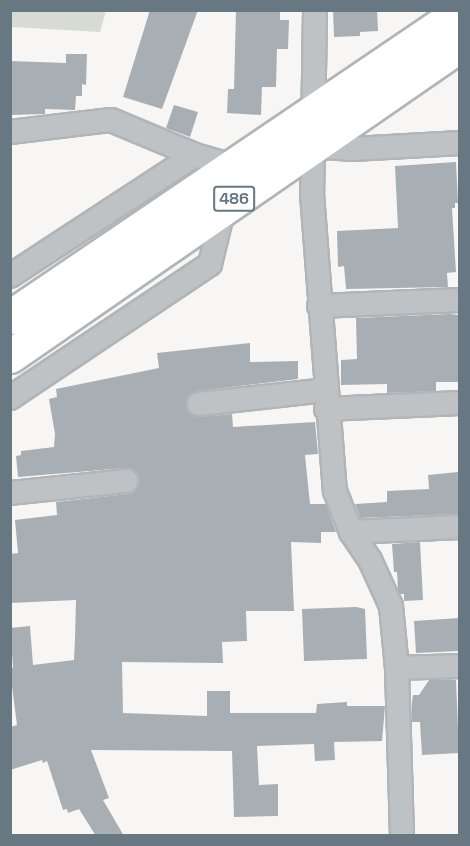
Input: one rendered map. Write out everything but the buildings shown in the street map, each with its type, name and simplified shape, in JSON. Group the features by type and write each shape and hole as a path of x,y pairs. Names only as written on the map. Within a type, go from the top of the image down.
{"highway":[{"name":"486","path":"10,317 459,12"},
{"name":"486","path":"10,356 310,146 459,45"}],"street":[{"path":"315,10 314,110 310,146 319,306 334,491 351,532 370,560 391,606 397,668 402,836"},
{"path":"10,132 111,120 195,155 233,166"},
{"path":"310,146 353,149 459,143"},
{"path":"10,276 195,155"},
{"path":"10,398 210,264 224,207"},
{"path":"319,306 459,300"},
{"path":"199,404 326,399 459,403"},
{"path":"10,493 126,481"},
{"path":"351,532 459,527"},
{"path":"397,668 459,666"}],"shaded area":[{"path":"10,11 106,11 100,32 11,27"}]}
